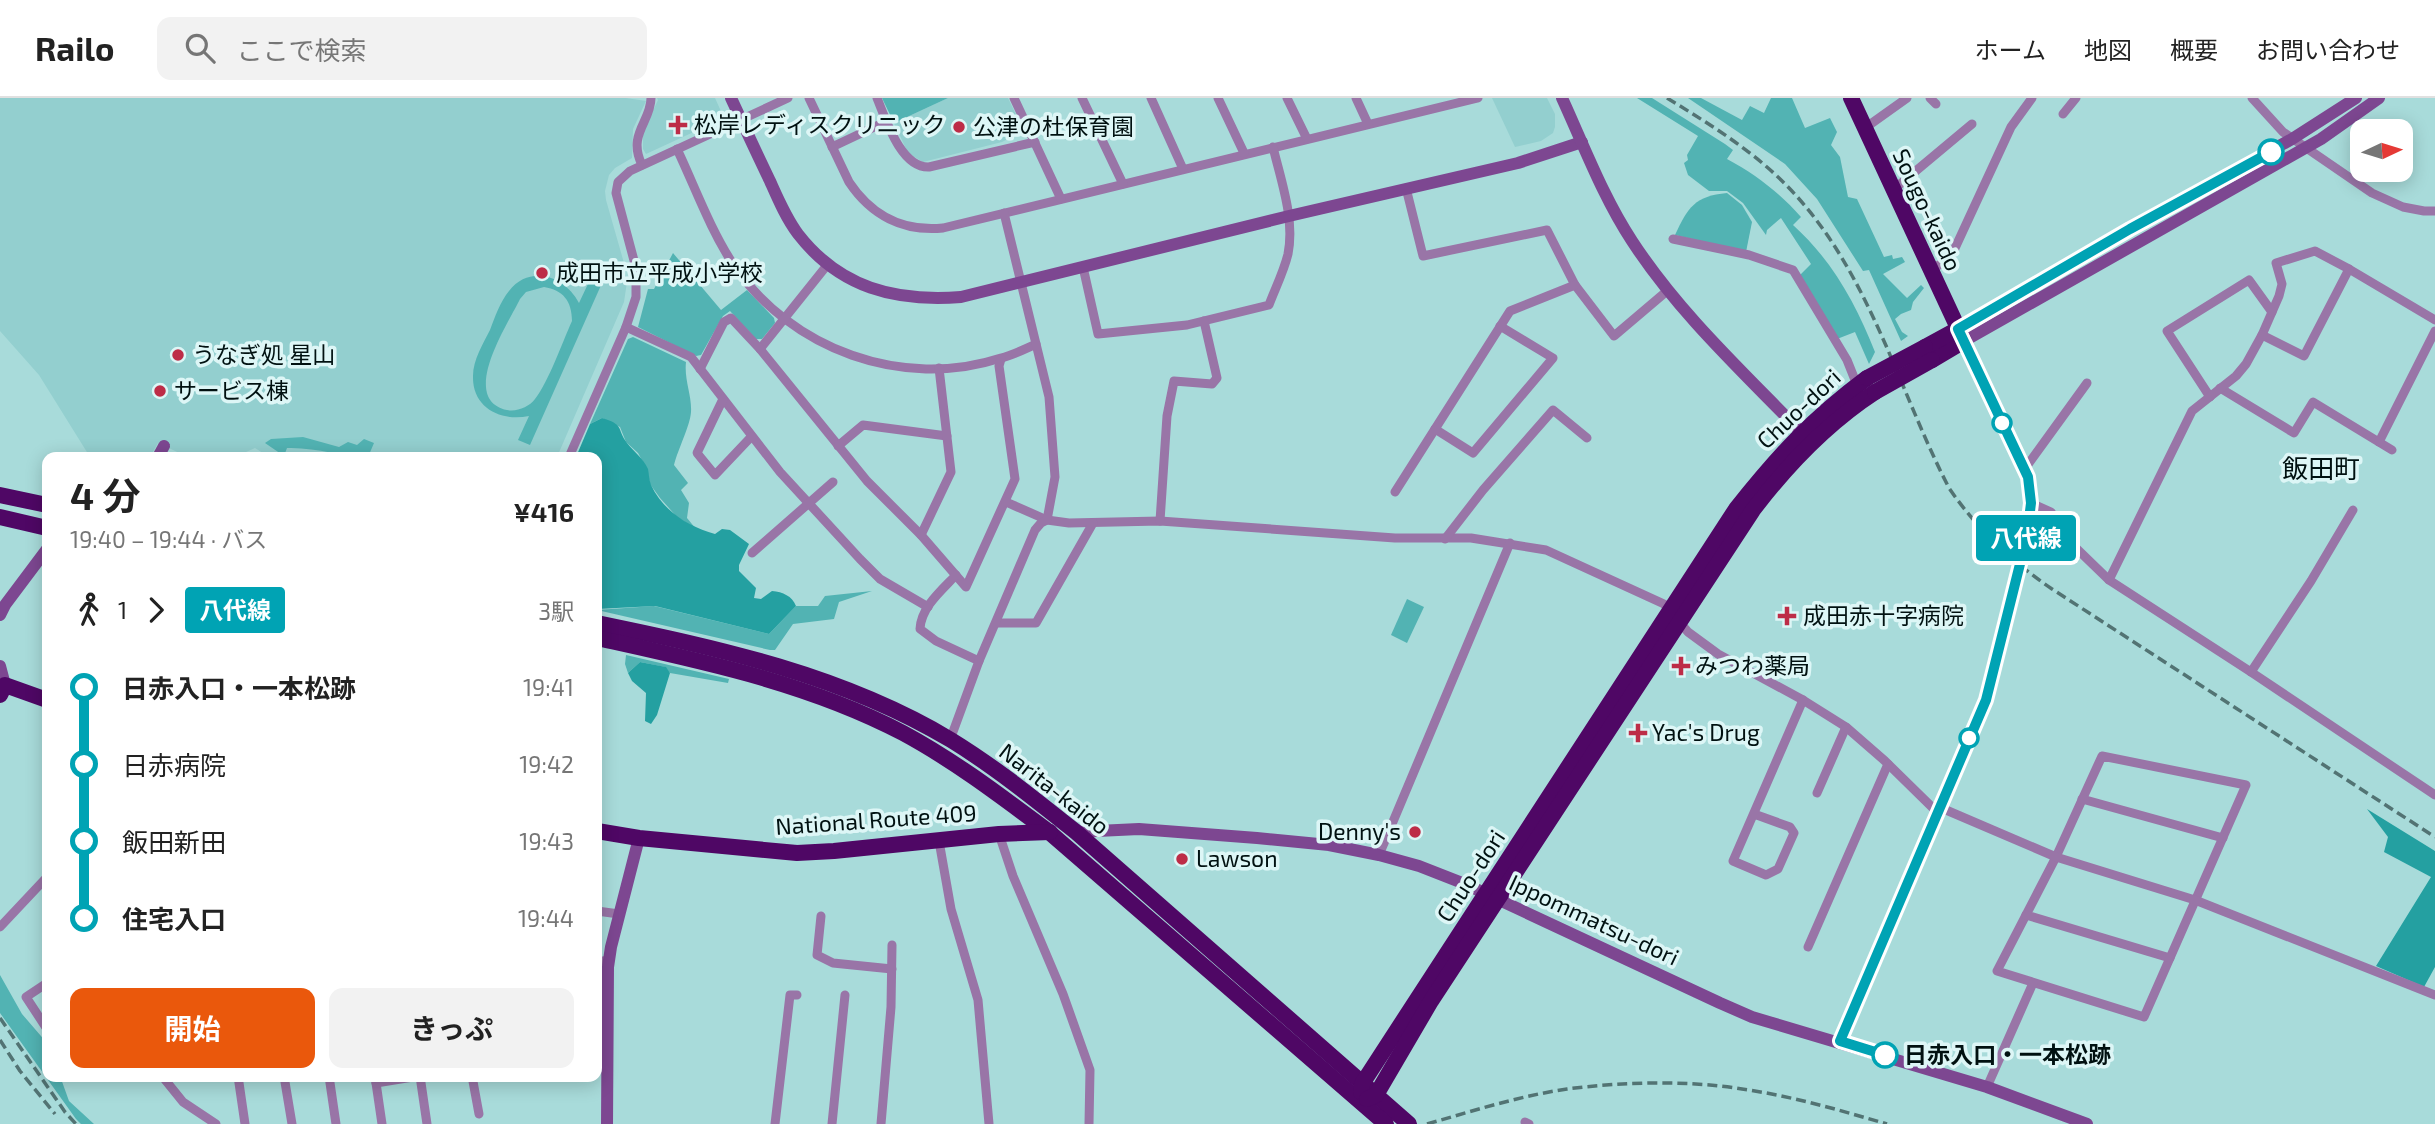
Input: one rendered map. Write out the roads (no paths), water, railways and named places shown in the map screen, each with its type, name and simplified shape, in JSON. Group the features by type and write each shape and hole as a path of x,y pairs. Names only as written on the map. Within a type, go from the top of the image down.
{"highway":[{"name":"Sougo-kaido","path":"1852,98 1961,335"},
{"name":"Chuo-dori","path":"1675,617 1737,509 1801,432 1866,385 1961,335"},
{"name":"Chuo-dori","path":"1360,1102 1362,1084 1493,896 1675,617 1783,471 1866,385"},
{"path":"0,495 42,504"},
{"path":"0,517 42,527"},
{"name":"Narita-kaido","path":"602,624 723,649 808,675 875,702 950,740 1035,799 1076,832 1408,1123"},
{"name":"Narita-kaido","path":"602,639 708,663 802,690 902,733 941,756 998,793 1049,832 1386,1124"},
{"path":"2,687 42,699"},
{"name":"National Route 409","path":"602,832 639,838 797,853 999,834 1076,832"},
{"name":"Chuo-dori","path":"1376,1095 1493,896"},
{"path":"1360,1102 1376,1095"}],"street":[{"path":"642,165 638,156 639,131 651,98"},
{"path":"731,98 784,212 797,233 828,264 852,280 905,298 961,297 1518,163 1582,142"},
{"path":"571,452 626,327 636,297 636,268 617,187 625,174 642,165 788,98"},
{"path":"809,98 857,195 889,220 930,229 1478,98"},
{"path":"877,98 903,154 924,168 1035,142"},
{"path":"1014,98 1061,199"},
{"path":"1082,98 1123,184"},
{"path":"1151,98 1184,169"},
{"path":"1219,98 1244,153"},
{"path":"1287,98 1307,139"},
{"path":"1356,98 1368,124"},
{"path":"1421,98 1427,110"},
{"path":"1562,98 1631,240 1667,291 1683,311 1801,432"},
{"path":"1865,128 1907,98"},
{"path":"1930,270 1950,259 2011,127 2032,98"},
{"path":"2063,114 2076,98"},
{"path":"2252,98 2292,139 2372,193 2403,206 2435,211"},
{"name":"Chuo-dori","path":"1961,335 2130,229 2292,139 2356,98"},
{"name":"Chuo-dori","path":"1961,335 2306,148 2350,121 2379,98"},
{"path":"832,147 887,121"},
{"path":"1893,190 1972,124"},
{"path":"1083,267 1098,334 1187,325 1269,305 1288,254 1289,216 1273,147"},
{"path":"677,149 733,264 783,320 820,342 855,356 899,367 939,369 1001,359 1036,344"},
{"path":"1406,188 1423,256 1547,230 1575,285 1614,336 1667,291"},
{"path":"1004,213 1049,397 1055,477 1047,520"},
{"path":"1673,239 1749,255 1793,270 1847,360 1866,385"},
{"path":"2109,580 2192,411 2246,364 2262,335 2282,284 2276,262 2315,251 2435,320"},
{"path":"760,349 828,264"},
{"path":"2262,335 2304,356 2349,269"},
{"path":"2210,397 2168,331 2249,280 2272,313"},
{"path":"1395,492 1510,311 1575,285"},
{"path":"700,369 724,322 731,318 760,349 867,481 921,535 967,587 1015,480 999,366 1001,359"},
{"path":"1160,521 1167,416 1174,381 1212,384 1217,378 1204,321"},
{"path":"1435,429 1473,453 1553,358 1500,326"},
{"path":"626,327 691,357 751,437 808,503 880,579 928,607"},
{"path":"2379,442 2435,331"},
{"path":"1840,1041 1986,700 2027,536 2031,503 2028,477 1961,335"},
{"path":"921,535 951,472 939,369"},
{"path":"2024,470 2087,383"},
{"path":"2220,388 2294,433 2313,402 2392,450"},
{"path":"723,399 697,453 715,475 751,437"},
{"path":"1445,539 1483,490 1553,410 1587,438"},
{"path":"838,446 863,425 947,436"},
{"path":"752,553 833,482"},
{"path":"1006,502 1047,520 1093,523 1160,521 1395,538 1471,538 1546,550 1664,604 1688,632 1718,654 1803,700 1846,727 1938,809 2056,858 2195,900 2435,995"},
{"path":"2031,503 2050,512 2077,550 2109,580 2435,795"},
{"path":"2251,672 2311,581 2353,510"},
{"path":"950,740 979,661 1035,530 1047,520"},
{"path":"997,623 1036,623 1093,523"},
{"path":"1379,855 1399,801 1430,736 1510,543"},
{"path":"0,615 5,604 42,556"},
{"path":"956,575 928,607 920,621 920,629 936,641 979,661"},
{"path":"0,666 2,687"},
{"path":"1754,814 1790,827 1794,833 1778,869 1766,876 1733,861 1803,700"},
{"path":"1817,793 1846,727"},
{"path":"2102,756 2246,785 2144,1017 1997,971 2056,858 2082,799 2102,756"},
{"path":"1808,947 1888,764"},
{"path":"2082,799 2222,838"},
{"name":"Ippommatsu-dori","path":"1076,832 1139,829 1329,845 1419,866 1493,896 1752,1017 1840,1041 1987,1087 2087,1124"},
{"path":"999,834 1013,876 1063,994 1090,1070 1089,1124"},
{"path":"607,1124 603,961 619,914 639,838"},
{"path":"939,841 951,909 978,1000 989,1124"},
{"path":"0,927 42,882"},
{"path":"602,912 619,914"},
{"path":"2026,915 2170,958"},
{"path":"821,916 817,955 833,962 892,969"},
{"path":"881,1124 891,1007 892,945"},
{"path":"1987,1087 2033,983"},
{"path":"42,987 26,998 42,1022"},
{"path":"775,1124 790,995 797,995"},
{"path":"832,1124 845,995"},
{"path":"167,1082 183,1102 216,1124"},
{"path":"239,1082 245,1124"},
{"path":"285,1082 292,1124"},
{"path":"330,1082 336,1124"},
{"path":"375,1082 382,1124"},
{"path":"420,1082 427,1124"},
{"path":"473,1082 479,1114"}],"railway":[{"path":"1667,98 1762,163 1790,189 1818,222 1862,294 1949,488 1971,517 1996,543 2052,589 2435,837"},
{"path":"0,1018 42,1079"},
{"path":"0,1040 20,1071 55,1114"},
{"path":"44,1082 76,1124"},
{"path":"1427,1124 1549,1092 1654,1083 1699,1084 1761,1092 1887,1124"}],"place":[{"name":"松岸レディスクリニック","path":"678,125"},
{"name":"公津の杜保育園","path":"959,127"},
{"name":"成田市立平成小学校","path":"542,273"},
{"name":"うなぎ処 星山","path":"178,355"},
{"name":"サービス棟","path":"160,391"},
{"name":"成田赤十字病院","path":"1787,616"},
{"name":"みつわ薬局","path":"1681,666"},
{"name":"Yac's Drug","path":"1638,733"},
{"name":"Denny's","path":"1415,832"},
{"name":"Lawson","path":"1182,859"},
{"name":"日赤入口・一本松跡","path":"1885,1055"}],"district":[{"name":"飯田町","path":"2321,469"}]}
